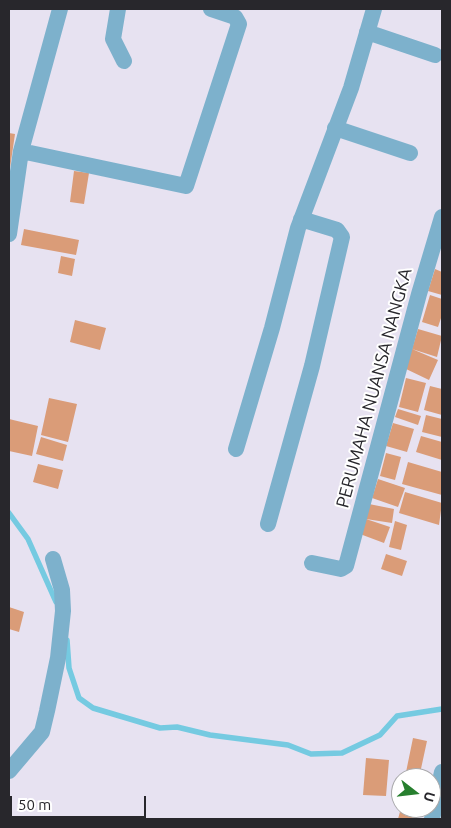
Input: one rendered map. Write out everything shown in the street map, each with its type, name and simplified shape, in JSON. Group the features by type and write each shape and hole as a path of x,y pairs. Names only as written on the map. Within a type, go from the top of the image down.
{"street":[{"path":"9,234 21,150 60,9"},
{"path":"118,9 112,39 124,61"},
{"path":"21,150 186,186 239,24 236,16 211,9"},
{"path":"236,449 301,219 351,88 374,9"},
{"path":"367,32 435,55"},
{"path":"335,128 410,153"},
{"name":"PERUMAHA NUANSA NANGKA","path":"312,563 344,569 442,217"},
{"path":"268,524 307,385 342,237 337,230 301,219"},
{"path":"9,771 42,732 58,658 62,590 53,559"},
{"path":"432,819 442,772"}],"building":[{"path":"9,133 15,134 10,168 9,168"},
{"path":"74,171 89,173 84,204 70,202"},
{"path":"24,229 79,240 76,255 21,245"},
{"path":"61,256 75,259 72,276 58,273"},
{"path":"435,269 442,272 442,295 428,291"},
{"path":"430,295 442,299 442,315 438,327 422,322"},
{"path":"75,320 106,328 100,350 70,342"},
{"path":"418,329 442,336 437,357 412,349"},
{"path":"412,349 438,360 429,380 404,368"},
{"path":"406,378 426,383 418,412 399,407"},
{"path":"430,386 442,389 442,415 424,410"},
{"path":"49,398 77,404 68,442 41,435"},
{"path":"398,409 421,416 418,425 395,417"},
{"path":"426,415 442,419 442,437 422,432"},
{"path":"9,419 38,426 32,456 9,451"},
{"path":"393,423 414,429 407,452 386,446"},
{"path":"421,436 442,442 442,460 416,452"},
{"path":"41,437 67,445 63,461 36,454"},
{"path":"386,453 401,457 395,480 380,476"},
{"path":"408,462 442,472 442,495 402,484"},
{"path":"38,464 63,470 58,489 33,482"},
{"path":"378,479 405,488 398,507 372,498"},
{"path":"405,492 442,503 439,525 399,513"},
{"path":"369,504 394,509 392,523 366,519 390,527 384,543 360,534"},
{"path":"395,521 407,525 401,550 389,547"},
{"path":"386,554 407,561 402,576 381,569"},
{"path":"9,607 24,612 19,632 9,629"},
{"path":"413,738 427,741 421,768 407,768"},
{"path":"366,758 389,760 386,796 363,795"},
{"path":"398,818 415,818 415,819"}],"waterway":[{"path":"9,513 28,539 56,602"},
{"path":"67,640 69,668 79,698 93,708 160,728 177,727 210,735 288,745 311,754 342,753 380,735 397,716 442,709"}]}
